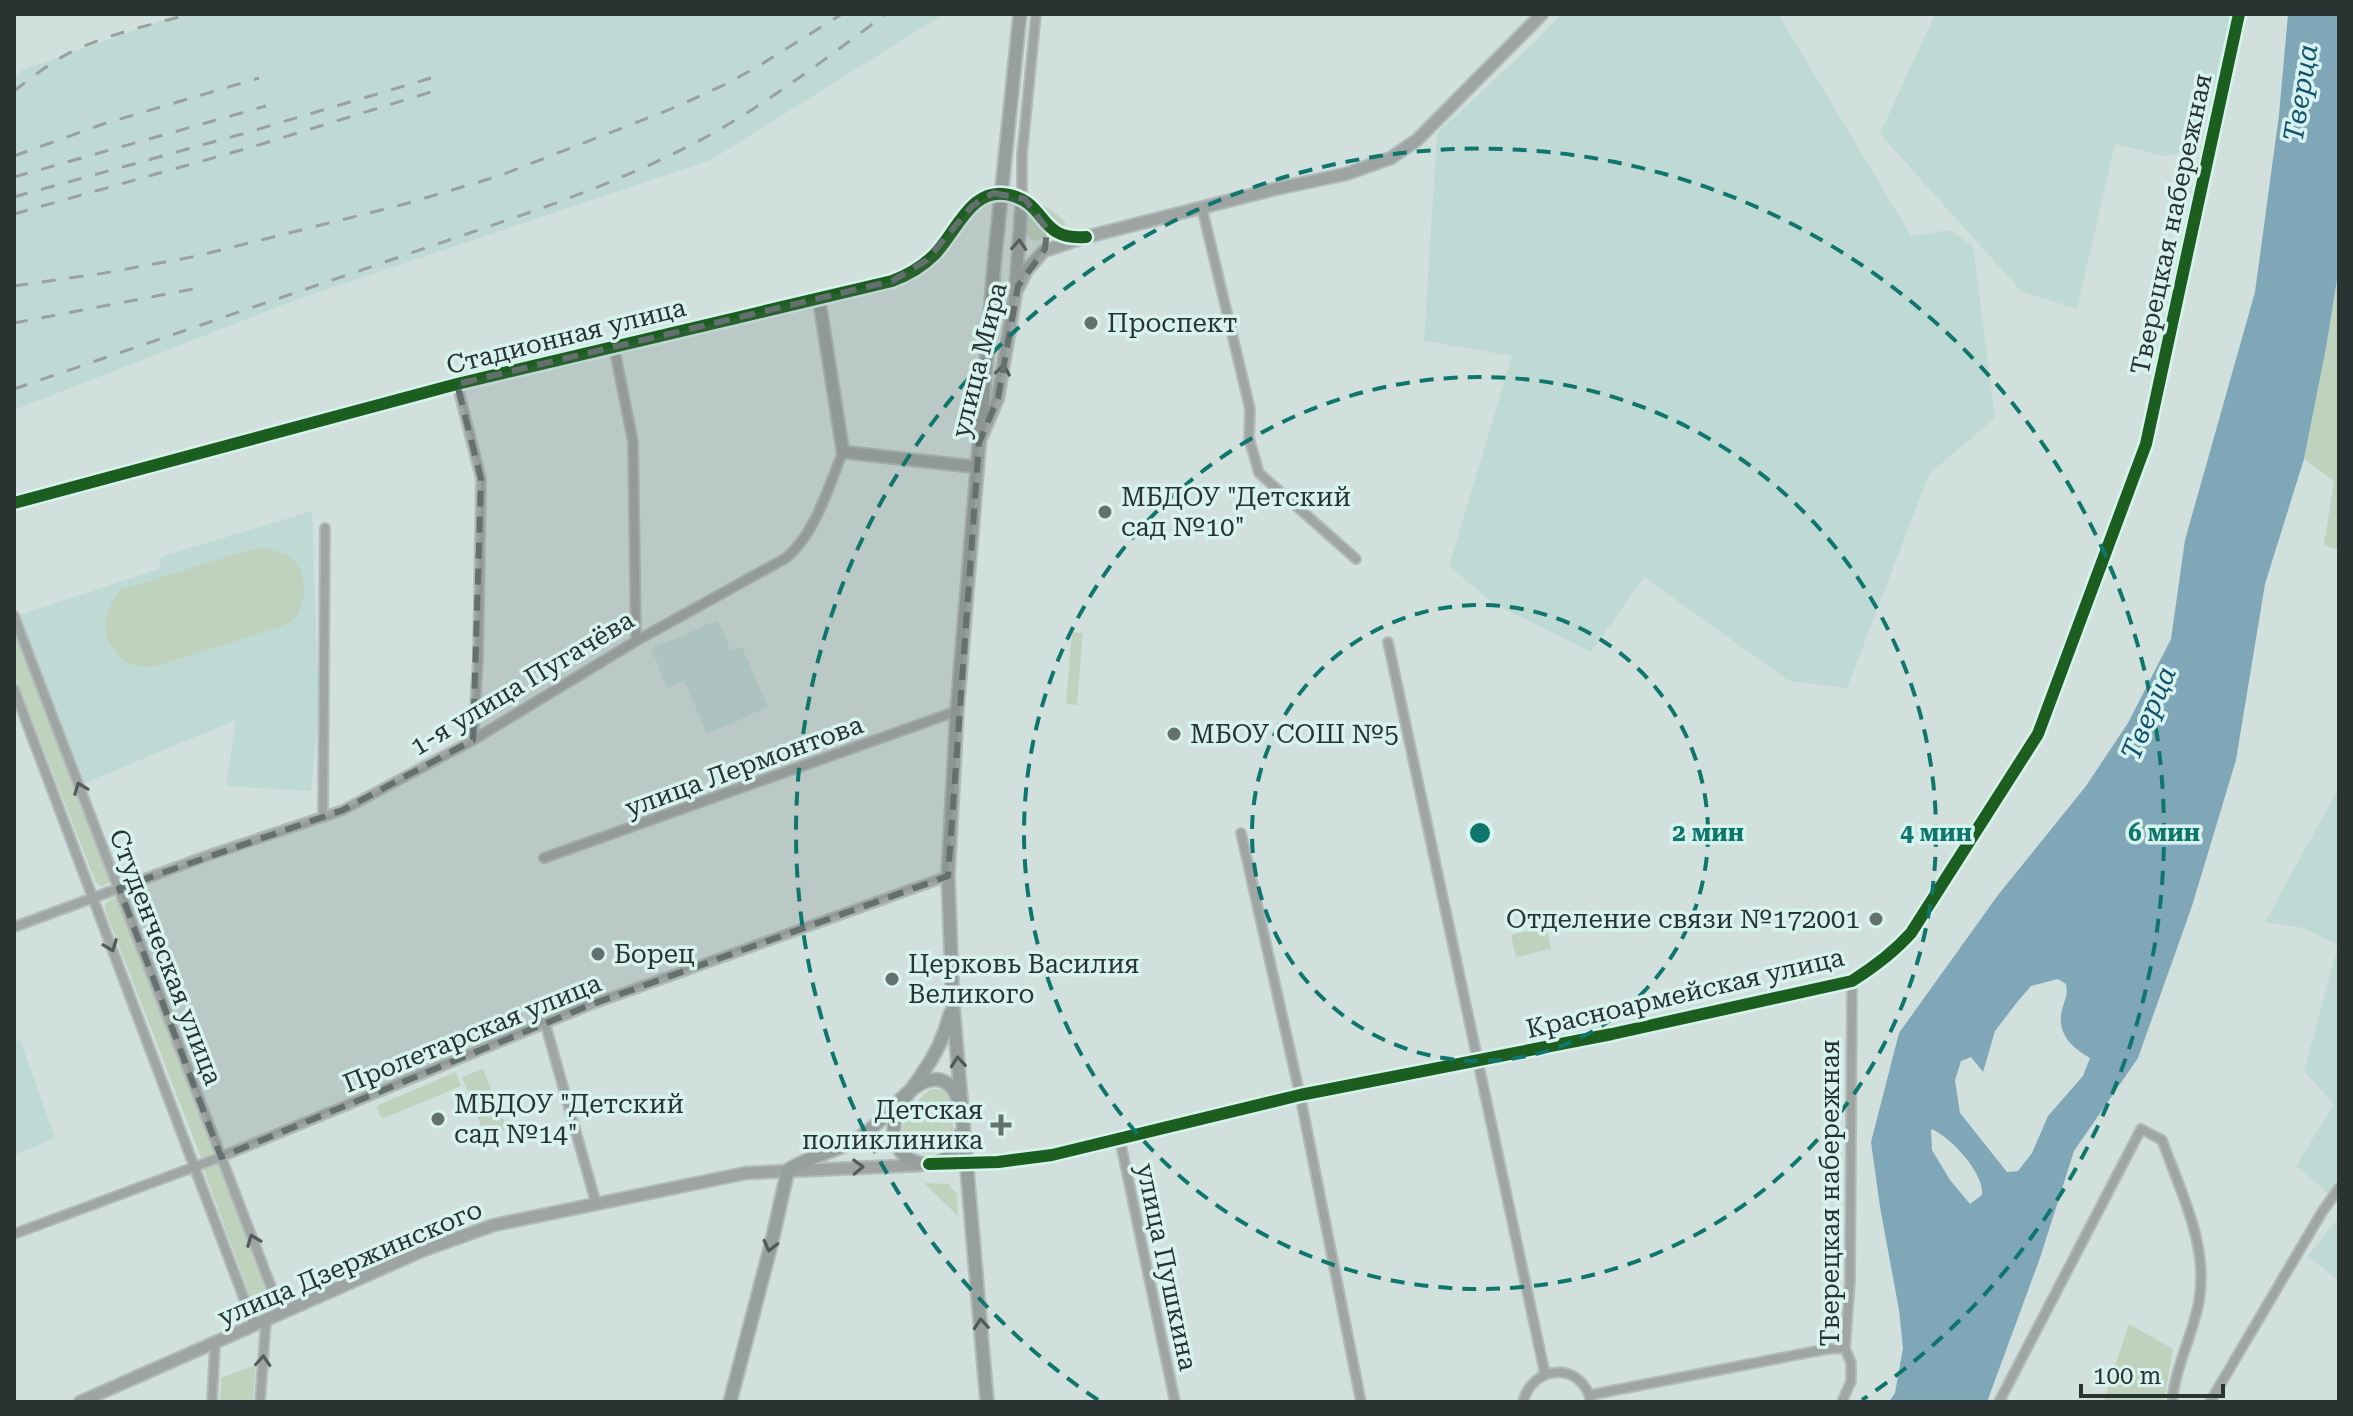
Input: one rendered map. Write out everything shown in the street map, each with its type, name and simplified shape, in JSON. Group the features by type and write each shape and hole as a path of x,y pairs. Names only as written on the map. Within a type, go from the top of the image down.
{"main road":[{"path":"979,443 1020,14"},
{"name":"улица Мира","path":"979,443 957,711 948,876 953,1006 987,1402"},
{"name":"улица Мира","path":"908,1094 933,1057 953,1006"},
{"path":"730,1402 788,1170 853,1142 908,1094 927,1081 937,1079 954,1089 962,1118 960,1138 954,1151 941,1162 927,1164 904,1155 894,1137 895,1120 908,1094"}],"street":[{"path":"1016,292 1022,155 1036,14"},
{"path":"1044,251 1086,237 1346,174 1400,153 1447,112 1542,14"},
{"name":"Тверецкая набережная","path":"2146,444 2239,14"},
{"name":"Стадионная улица","path":"14,503 457,384 884,283 914,270 939,249 972,206 987,195 999,192 1022,198"},
{"path":"1022,198 1035,209 1045,224 1048,237 1044,251"},
{"path":"1202,208 1250,409 1249,438 1259,473 1356,559"},
{"path":"1045,224 1064,235 1086,237"},
{"name":"улица Мира","path":"979,443 998,398 1016,292 1027,270 1044,251"},
{"path":"819,299 843,452 977,467"},
{"path":"614,347 633,442 636,641"},
{"path":"457,384 481,479 478,659 473,740"},
{"name":"Красноармейская улица","path":"927,1164 967,1164 1052,1155 1300,1095 1625,1032 1852,981 1875,967 1911,933 2038,734 2146,444"},
{"name":"1-я улица Пугачёва","path":"14,927 343,810 473,740 636,641 792,553 811,527 843,452"},
{"path":"323,817 325,528"},
{"name":"Студенческая улица","path":"14,616 281,1313"},
{"path":"1388,642 1545,1374"},
{"name":"Студенческая улица","path":"14,689 254,1325"},
{"name":"улица Лермонтова","path":"544,858 957,711"},
{"path":"1241,833 1300,1095 1361,1402"},
{"name":"Пролетарская улица","path":"14,1234 221,1157 545,1023 948,876"},
{"name":"Тверецкая набережная","path":"1842,1402 1851,1381 1851,1363 1845,1348 1850,1281 1852,981"},
{"path":"545,1023 596,1203"},
{"path":"1999,1402 2141,1129 2162,1140 2195,1233 2203,1272 2199,1303 2173,1387 2172,1402"},
{"name":"улица Пушкина","path":"1120,1140 1175,1402"},
{"name":"улица Дзержинского","path":"80,1402 424,1250 509,1221 746,1173 927,1164"},
{"path":"2210,1402 2339,1188"},
{"path":"260,1402 266,1320"},
{"path":"212,1402 215,1344"},
{"path":"1523,1402 1530,1384 1545,1374 1563,1372 1572,1375 1585,1387 1590,1398 1827,1349 1845,1348"}],"highlighted area":[{"path":"993,193 1025,199 1047,229 1045,249 1018,286 998,398 979,443 948,876 590,1005 221,1157 119,888 343,810 473,740 481,479 457,384 892,281 927,260 972,206"}],"shaded area":[{"path":"181,14 944,14 711,160 301,298 14,410 14,77 22,70"},
{"path":"1561,14 1778,14 1911,236 1949,230 1973,246 1995,418 1929,474 1847,688 1789,681 1644,577 1591,652 1493,603 1449,566 1512,356 1424,341 1437,133"},
{"path":"1935,14 2230,14 2200,150 2165,156 2115,144 2077,309 2021,291 1880,134"},
{"path":"1030,201 1058,215 1065,222 1064,230 1036,241 1031,240 1025,231 1026,203"},
{"path":"2339,267 2339,550 2324,545 2334,481 2304,459"},
{"path":"312,511 319,710 311,791 226,786 236,720 85,783 20,615 159,569 161,557"},
{"path":"265,548 289,557 302,575 303,599 291,622 152,667 130,664 108,642 106,619 120,590 252,549"},
{"path":"718,620 731,651 742,647 768,707 707,734 684,681 667,688 651,649"},
{"path":"14,624 112,877 109,883 102,886 96,883 14,674"},
{"path":"1072,632 1083,633 1077,705 1066,704"},
{"path":"2339,787 2339,1179 2329,1194 2296,1166 2334,1104 2304,1071 2338,945 2304,928 2265,922"},
{"path":"113,898 118,899 121,905 217,1154 202,1160 105,910 105,904"},
{"path":"1546,926 1551,949 1516,957 1511,935"},
{"path":"20,1039 55,1138 14,1155 14,1041"},
{"path":"483,1069 507,1128 485,1136 462,1077"},
{"path":"456,1072 461,1086 382,1119 376,1106"},
{"path":"932,1089 942,1090 948,1097 953,1124 951,1140 943,1150 932,1154 909,1146 903,1136 904,1122 924,1094"},
{"path":"219,1162 269,1299 253,1305 203,1168"},
{"path":"924,1183 948,1184 957,1194 958,1216"},
{"path":"2339,1217 2339,1281 2308,1256"},
{"path":"2129,1324 2173,1349 2164,1402 2103,1402"},
{"path":"256,1365 253,1402 220,1402 221,1378"}],"water":[{"name":"Тверца","path":"2288,14 2339,14 2339,267 2326,348 2304,459 2265,584 2236,760 2192,906 2138,1058 2074,1151 2040,1258 1987,1402 1889,1402 1895,1393 1903,1348 1871,1142 1899,1033 1998,895 2086,786 2128,723 2171,639 2185,540 2255,292 2279,115","holes":["2058,979 2067,988 2061,1018 2063,1033 2077,1050 2090,1058 2083,1076 2048,1116 2032,1153 2018,1171 2007,1172 1960,1113 1955,1080 1961,1061 1971,1057 1983,1072 1995,1031 2031,986","1931,1129 1956,1147 1978,1177 1982,1195 1970,1204 1950,1180 1932,1150"]}],"railway":[{"path":"14,91 55,61 82,47 190,14"},
{"path":"14,286 197,256 405,204 499,176 676,107 726,84 842,14"},
{"path":"14,389 528,213 620,178 686,147 754,108 886,14"},
{"path":"14,156 103,124 259,78"},
{"path":"14,197 431,78"},
{"path":"14,214 252,147 434,91"},
{"path":"14,177 266,106"},
{"path":"14,323 193,289"}],"cycle path":[{"path":"929,1164 998,1162 1052,1155 1300,1095 1612,1034 1852,981 1891,953 1911,933 2038,734 2146,444 2239,14"},
{"path":"14,503 457,384 892,281 929,259 975,204 996,194 1022,200 1059,233 1086,237"}],"place":[{"name":"Проспект","path":"1091,323"},
{"name":"МБДОУ \"Детский сад №10\"","path":"1105,512"},
{"name":"МБОУ СОШ №5","path":"1174,734"},
{"name":"Отделение связи №172001","path":"1876,919"},
{"name":"Борец","path":"598,954"},
{"name":"Церковь Василия Великого","path":"892,979"},
{"name":"МБДОУ \"Детский сад №14\"","path":"438,1119"},
{"name":"Детская поликлиника","path":"1001,1125"}]}
